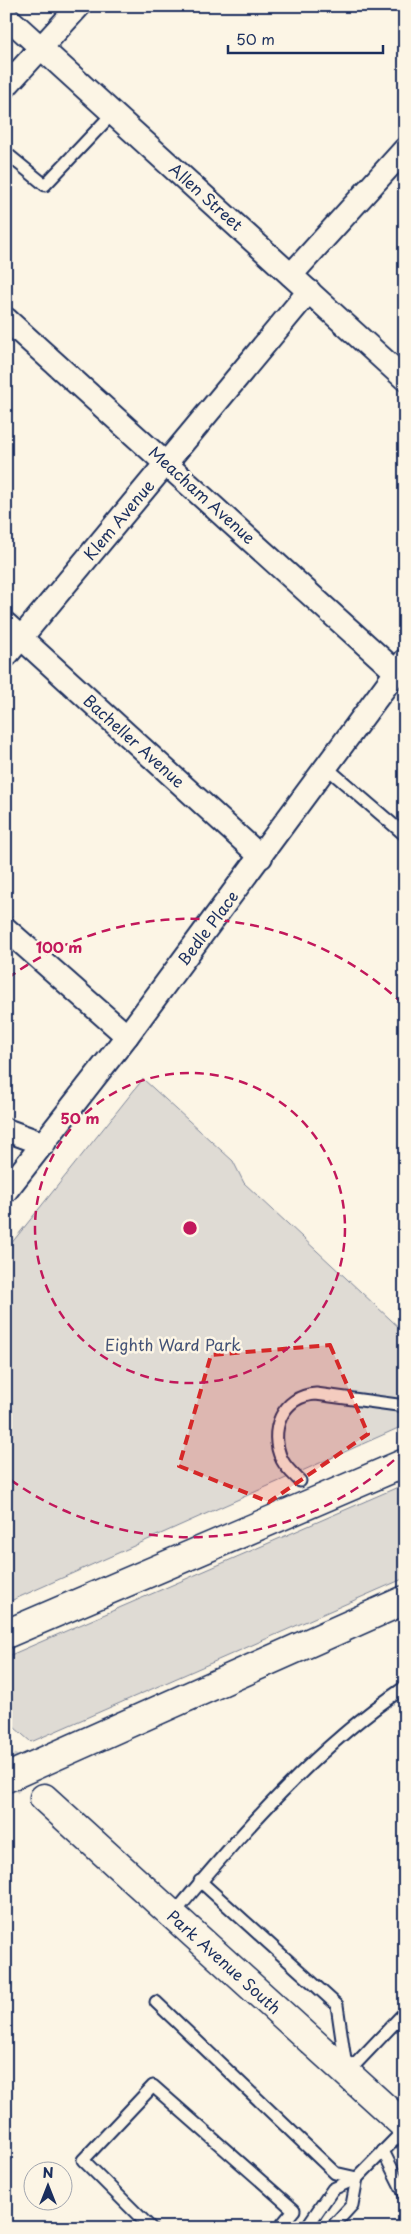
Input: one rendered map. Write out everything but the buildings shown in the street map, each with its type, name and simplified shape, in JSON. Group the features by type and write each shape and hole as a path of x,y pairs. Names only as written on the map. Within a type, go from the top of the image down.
{"main road":[{"path":"6,1634 405,1463"},
{"path":"6,1778 405,1600"},
{"name":"Park Avenue South","path":"44,1798 405,2127"}],"street":[{"path":"6,86 79,6"},
{"name":"Allen Street","path":"6,16 405,379"},
{"path":"291,275 405,148"},
{"name":"Klem Avenue","path":"6,656 14,631 166,462 309,291"},
{"name":"Meacham Avenue","path":"6,319 166,462 400,666"},
{"name":"Bacheller Avenue","path":"14,631 261,857"},
{"name":"Bedle Place","path":"6,1191 127,1036 261,857 400,666"},
{"path":"6,929 127,1036"},
{"path":"6,1130 44,1144"}],"lane":[{"path":"6,153 45,185 113,113"},
{"path":"326,768 405,835"},
{"path":"300,1481 283,1462 278,1443 281,1414 285,1407 293,1400 316,1394 405,1406"},
{"path":"173,1915 236,1839 312,1764 372,1709 405,1686"},
{"path":"200,1881 337,2005 347,2073"},
{"path":"156,2002 335,2173 357,2178"},
{"path":"347,2073 405,2012"},
{"path":"151,2228 83,2160 153,2086 294,2210 279,2228"},
{"path":"306,2228 333,2189 357,2178 405,2127"},
{"path":"383,2151 405,2194"},
{"path":"331,2228 352,2204 357,2178"}],"highlighted area":[{"path":"330,1345 368,1434 269,1502 179,1466 211,1355"}],"green space":[{"name":"Eighth Ward Park","path":"143,1079 233,1161 244,1183 405,1333 405,1425 6,1603 6,1250"},
{"path":"405,1484 405,1578 31,1742 6,1720 6,1657"}],"tunnel":[{"path":"6,1764 44,1798"}]}
